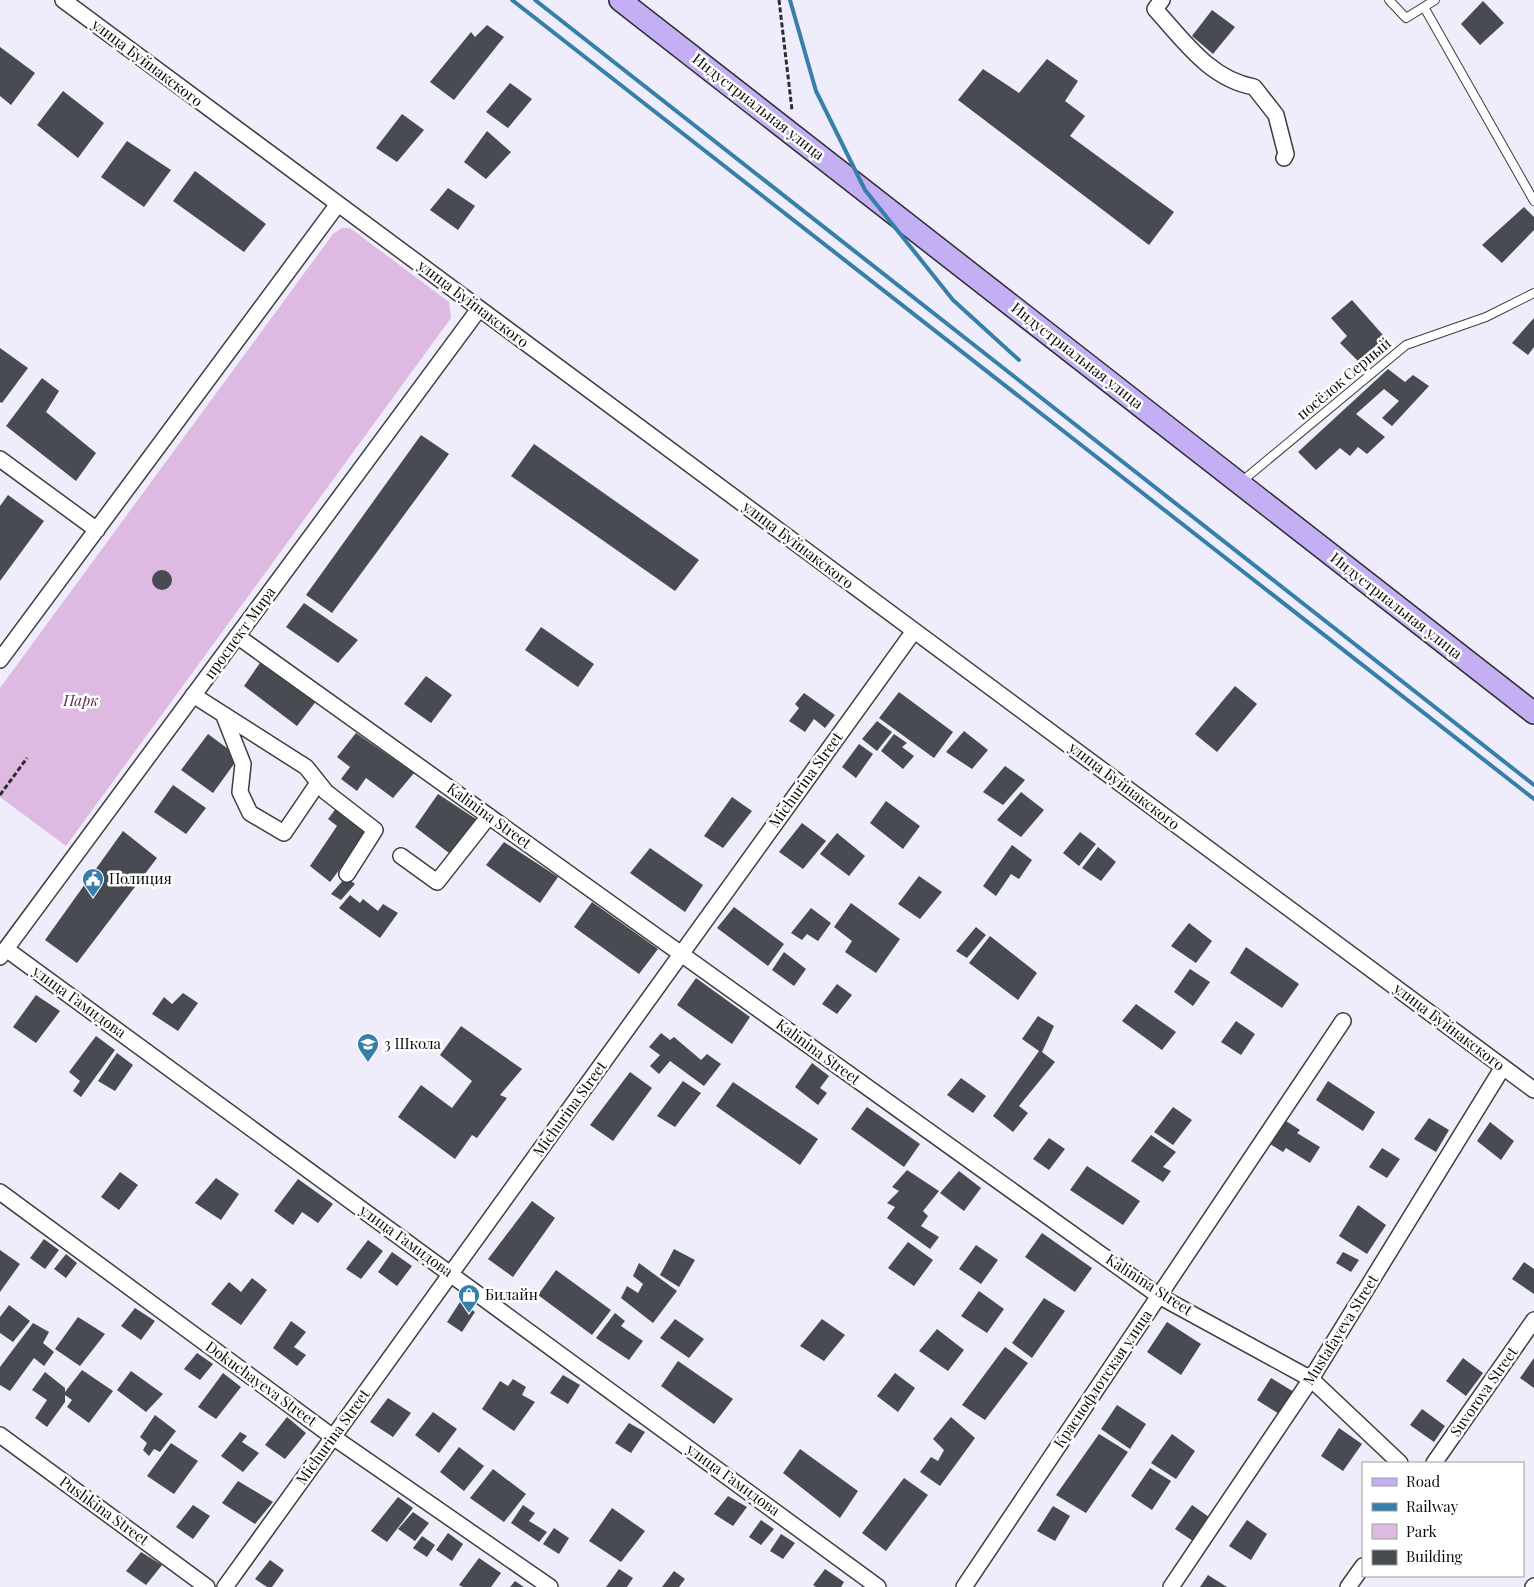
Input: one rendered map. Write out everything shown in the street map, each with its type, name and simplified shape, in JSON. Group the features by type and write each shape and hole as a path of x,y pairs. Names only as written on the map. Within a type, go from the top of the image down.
{"street":[{"name":"улица Буйнакского","path":"62,0 1534,1090"},
{"name":"Индустриальная улица","path":"620,0 1534,713"},
{"path":"1162,0 1155,9 1207,66 1239,84 1254,87 1276,115 1286,154 1284,158"},
{"path":"0,660 338,204"},
{"name":"проспект Мира","path":"3,953 479,309"},
{"path":"0,459 97,530"},
{"name":"Michurina Street","path":"225,1587 914,630"},
{"name":"Kalinina Street","path":"237,636 1159,1296 1311,1379 1399,1462"},
{"path":"194,695 306,768 326,792 376,830 347,874"},
{"path":"224,716 243,764 240,792 250,813 284,833 318,782"},
{"path":"401,856 437,882 488,816"},
{"name":"улица Гамидова","path":"3,953 450,1274 878,1587"},
{"name":"Краснофлотская улица","path":"964,1587 1343,1021"},
{"name":"Mustafayeva Street","path":"1171,1587 1311,1379 1503,1067"},
{"name":"Dokuchayeva Street","path":"0,1192 333,1437 550,1587"},
{"name":"Suvorova Street","path":"1435,1462 1534,1320"},
{"name":"Pushkina Street","path":"0,1435 207,1587"},
{"path":"1348,1587 1362,1567"}],"lane":[{"path":"1390,0 1406,18 1435,0"},
{"path":"1424,7 1534,201"},
{"name":"посёлок Серный","path":"1240,483 1406,345 1486,317 1534,293"}],"path":[{"path":"779,0 794,136"},
{"path":"0,795 27,758"}],"green space":[{"name":"Парк","path":"342,228 350,228 449,302 451,318 66,846 0,797 0,688 333,234"}],"building":[{"path":"1483,1 1504,23 1480,45 1461,24"},
{"path":"1212,10 1235,27 1213,54 1192,36"},
{"path":"487,25 504,37 454,100 430,82 471,32 475,37"},
{"path":"0,47 35,73 11,105 0,96"},
{"path":"1047,59 1078,81 1065,101 1085,116 1070,136 1174,212 1149,245 958,100 983,69 1019,93"},
{"path":"510,83 532,99 508,128 486,112"},
{"path":"63,91 104,123 78,158 37,125"},
{"path":"402,114 424,130 397,162 376,148"},
{"path":"487,131 511,152 486,179 464,162"},
{"path":"127,141 171,170 144,207 101,177"},
{"path":"195,171 266,224 244,252 173,201"},
{"path":"448,188 475,206 458,230 430,210"},
{"path":"1524,207 1534,217 1534,230 1502,263 1482,245"},
{"path":"1352,300 1390,343 1364,367 1340,343 1347,336 1331,318"},
{"path":"1534,318 1534,347 1528,355 1512,343"},
{"path":"0,348 28,368 2,403 0,402"},
{"path":"1388,369 1405,382 1413,375 1429,386 1392,426 1382,418 1399,401 1384,389 1356,414 1385,437 1367,454 1358,447 1350,456 1340,448 1316,470 1298,452"},
{"path":"42,378 59,391 46,412 96,453 76,481 6,426"},
{"path":"421,435 449,454 332,613 306,595"},
{"path":"534,444 699,560 675,591 511,476"},
{"path":"8,495 44,521 0,581 0,506"},
{"path":"158,570 166,570 172,576 172,584 166,590 158,590 152,584 152,576"},
{"path":"304,603 358,640 338,663 286,627"},
{"path":"541,627 594,664 578,687 525,650"},
{"path":"262,660 317,700 297,726 244,686"},
{"path":"426,676 452,695 431,723 404,704"},
{"path":"1235,686 1257,704 1217,752 1195,734"},
{"path":"899,692 953,732 934,758 879,718"},
{"path":"804,693 835,715 825,728 814,719 805,732 789,721 799,708 795,704"},
{"path":"877,721 892,732 877,751 862,739"},
{"path":"964,731 988,750 972,769 946,752"},
{"path":"356,733 414,773 393,798 366,778 357,791 341,779 350,767 337,757"},
{"path":"208,734 239,757 213,793 181,770"},
{"path":"894,734 907,743 902,747 914,756 903,769 881,751"},
{"path":"859,744 873,754 856,778 842,767"},
{"path":"1005,766 1025,780 1003,805 983,792"},
{"path":"173,785 206,808 186,834 154,812"},
{"path":"1021,792 1044,810 1021,837 997,820"},
{"path":"438,794 479,821 453,856 415,827"},
{"path":"732,797 752,811 723,848 704,836"},
{"path":"886,801 920,826 903,849 870,823"},
{"path":"337,807 369,831 330,882 310,866 337,826 328,819"},
{"path":"802,823 826,841 803,869 779,852"},
{"path":"123,831 157,858 77,963 45,940"},
{"path":"1080,832 1096,844 1079,866 1063,853"},
{"path":"837,833 865,856 849,876 820,854"},
{"path":"504,842 558,877 540,903 486,865"},
{"path":"1012,845 1032,860 1019,879 1011,874 996,896 983,886"},
{"path":"1098,847 1116,862 1101,881 1082,868"},
{"path":"650,848 703,885 685,912 630,873"},
{"path":"919,876 942,892 920,919 898,904"},
{"path":"346,877 355,884 341,900 331,894"},
{"path":"350,895 360,903 363,899 378,911 383,904 398,913 380,938 339,908"},
{"path":"592,902 658,949 639,974 574,927"},
{"path":"851,903 900,939 876,973 845,952 852,941 834,927"},
{"path":"734,907 784,944 768,966 717,928"},
{"path":"811,908 831,923 818,941 807,934 802,940 791,933"},
{"path":"1189,923 1212,941 1196,963 1171,946"},
{"path":"976,927 986,935 967,958 956,951"},
{"path":"990,936 1037,973 1018,1000 969,963"},
{"path":"1246,947 1299,984 1282,1008 1230,973"},
{"path":"784,952 806,969 794,986 772,970"},
{"path":"1190,969 1210,982 1193,1006 1174,992"},
{"path":"696,978 750,1017 732,1044 677,1005"},
{"path":"837,984 852,995 837,1014 822,1004"},
{"path":"183,993 198,1003 178,1031 152,1014 164,997 172,1004"},
{"path":"36,995 60,1011 36,1043 13,1027"},
{"path":"1136,1004 1176,1032 1162,1050 1122,1021"},
{"path":"1038,1016 1054,1026 1042,1052 1055,1062 1019,1106 1028,1113 1013,1132 993,1116 1039,1051 1022,1039"},
{"path":"1236,1021 1255,1034 1241,1055 1221,1042"},
{"path":"461,1026 522,1069 500,1095 507,1098 477,1138 472,1135 455,1159 398,1117 421,1085 452,1108 472,1081 440,1055"},
{"path":"661,1033 670,1040 674,1037 701,1060 707,1054 721,1064 704,1086 670,1061 659,1074 650,1066 660,1055 649,1047"},
{"path":"96,1036 115,1050 81,1097 73,1091 80,1081 69,1072"},
{"path":"117,1053 133,1065 115,1091 98,1081"},
{"path":"812,1063 829,1076 820,1088 827,1093 818,1105 795,1087"},
{"path":"630,1072 652,1088 613,1141 590,1125"},
{"path":"961,1078 986,1096 973,1113 947,1095"},
{"path":"683,1081 701,1093 675,1127 657,1116"},
{"path":"1328,1081 1375,1112 1363,1131 1316,1100"},
{"path":"733,1082 818,1139 800,1165 716,1106"},
{"path":"867,1107 920,1144 904,1167 851,1129"},
{"path":"1173,1107 1192,1120 1173,1145 1154,1132"},
{"path":"1429,1118 1449,1130 1436,1152 1414,1139"},
{"path":"1286,1121 1300,1130 1297,1133 1320,1147 1310,1163 1286,1148 1283,1152 1270,1144"},
{"path":"1490,1122 1514,1141 1501,1160 1477,1141"},
{"path":"1151,1135 1176,1152 1163,1167 1171,1171 1163,1182 1131,1161"},
{"path":"1049,1138 1065,1149 1049,1170 1033,1159"},
{"path":"1382,1148 1400,1159 1387,1178 1369,1167"},
{"path":"1087,1166 1140,1201 1123,1225 1070,1190"},
{"path":"907,1170 939,1191 923,1211 928,1216 921,1226 939,1237 930,1249 887,1218 895,1207 887,1203 899,1191 892,1187"},
{"path":"959,1171 981,1188 964,1211 940,1193"},
{"path":"120,1172 138,1185 119,1210 101,1197"},
{"path":"216,1178 239,1194 221,1220 195,1203"},
{"path":"298,1179 333,1204 318,1223 302,1212 293,1225 274,1211"},
{"path":"532,1201 555,1218 513,1277 488,1259"},
{"path":"1358,1205 1386,1225 1367,1254 1339,1236"},
{"path":"1042,1233 1092,1268 1075,1292 1025,1257"},
{"path":"44,1239 59,1250 45,1269 30,1258"},
{"path":"368,1240 383,1251 361,1279 346,1269"},
{"path":"908,1242 933,1260 914,1286 888,1268"},
{"path":"976,1245 998,1260 981,1284 959,1269"},
{"path":"674,1249 695,1260 679,1287 660,1275"},
{"path":"0,1250 20,1264 0,1292"},
{"path":"392,1252 412,1266 397,1286 378,1272"},
{"path":"1343,1252 1359,1260 1351,1272 1336,1263"},
{"path":"66,1254 77,1263 66,1278 54,1269"},
{"path":"1524,1262 1534,1269 1534,1294 1512,1279"},
{"path":"639,1263 677,1291 653,1323 621,1298 627,1286 638,1293 643,1284 633,1276"},
{"path":"556,1270 611,1310 592,1335 538,1295"},
{"path":"252,1278 267,1290 241,1325 211,1304 229,1282 241,1292"},
{"path":"979,1291 1004,1309 987,1333 961,1316"},
{"path":"1044,1298 1065,1311 1032,1358 1012,1343"},
{"path":"460,1302 475,1312 462,1332 447,1322"},
{"path":"9,1305 30,1321 13,1342 0,1333 0,1317"},
{"path":"135,1308 155,1321 141,1340 121,1326"},
{"path":"615,1313 625,1321 621,1326 643,1341 629,1360 596,1338"},
{"path":"78,1317 105,1334 80,1366 55,1349"},
{"path":"675,1319 704,1339 689,1358 660,1338"},
{"path":"822,1319 845,1335 824,1361 800,1346"},
{"path":"291,1321 306,1332 294,1347 306,1355 297,1366 273,1348"},
{"path":"1167,1322 1201,1344 1181,1375 1147,1352"},
{"path":"33,1323 49,1332 43,1343 54,1352 44,1366 34,1358 10,1391 0,1385 0,1367"},
{"path":"937,1329 964,1350 948,1371 919,1351"},
{"path":"1005,1347 1028,1363 985,1420 962,1405"},
{"path":"197,1353 213,1364 200,1380 184,1369"},
{"path":"1463,1358 1483,1373 1466,1396 1446,1381"},
{"path":"1534,1358 1534,1388 1520,1378"},
{"path":"678,1361 733,1399 714,1424 661,1386"},
{"path":"82,1370 113,1391 89,1423 67,1407 72,1400 65,1395 65,1402 47,1427 35,1418 47,1400 32,1390 45,1372 65,1388 65,1392"},
{"path":"131,1371 163,1394 146,1412 117,1390"},
{"path":"223,1373 241,1387 216,1419 198,1407"},
{"path":"895,1373 915,1388 898,1412 877,1396"},
{"path":"563,1375 580,1385 568,1404 550,1393"},
{"path":"1271,1378 1294,1392 1281,1415 1257,1400"},
{"path":"513,1379 526,1387 522,1395 535,1402 514,1431 482,1409 500,1381 508,1386"},
{"path":"388,1398 411,1413 393,1437 370,1422"},
{"path":"1117,1405 1146,1424 1130,1449 1101,1429"},
{"path":"1422,1409 1445,1426 1434,1442 1410,1425"},
{"path":"433,1412 457,1429 439,1453 415,1435"},
{"path":"155,1415 176,1431 160,1452 154,1449 149,1456 143,1450 147,1443 140,1437"},
{"path":"287,1417 306,1433 285,1459 265,1445"},
{"path":"951,1417 975,1438 940,1486 920,1472 931,1457 938,1461 944,1450 933,1439"},
{"path":"629,1423 645,1432 631,1453 615,1443"},
{"path":"1339,1428 1362,1444 1343,1471 1321,1456"},
{"path":"240,1432 247,1436 242,1442 259,1453 243,1472 221,1456"},
{"path":"1099,1434 1128,1452 1086,1513 1056,1495"},
{"path":"1172,1434 1195,1451 1176,1479 1151,1463"},
{"path":"171,1443 198,1461 174,1494 147,1476"},
{"path":"459,1447 484,1466 464,1491 440,1472"},
{"path":"800,1449 858,1491 840,1518 783,1473"},
{"path":"1150,1468 1171,1481 1152,1510 1131,1496"},
{"path":"493,1469 526,1494 504,1522 470,1498"},
{"path":"904,1478 928,1495 886,1551 862,1533"},
{"path":"238,1481 273,1502 255,1524 222,1503"},
{"path":"728,1496 747,1507 733,1526 714,1514"},
{"path":"398,1497 413,1508 387,1542 371,1531"},
{"path":"193,1505 210,1516 193,1539 176,1527"},
{"path":"523,1505 535,1513 529,1521 547,1532 539,1542 511,1523"},
{"path":"1192,1505 1209,1517 1193,1541 1175,1529"},
{"path":"1053,1506 1070,1516 1055,1541 1037,1531"},
{"path":"612,1508 645,1531 621,1562 589,1541"},
{"path":"413,1512 429,1523 415,1541 398,1529"},
{"path":"761,1520 774,1529 761,1545 749,1537"},
{"path":"1247,1520 1267,1534 1251,1560 1229,1546"},
{"path":"554,1528 569,1538 559,1554 543,1544"},
{"path":"448,1533 463,1544 452,1561 436,1550"},
{"path":"781,1534 795,1543 783,1559 770,1551"},
{"path":"422,1536 435,1545 427,1557 413,1548"},
{"path":"141,1552 162,1565 146,1585 126,1571"},
{"path":"479,1558 501,1573 491,1587 463,1587 459,1585"},
{"path":"270,1560 284,1570 272,1587 267,1587 255,1579"},
{"path":"619,1569 633,1578 627,1587 606,1587"},
{"path":"825,1569 844,1582 841,1587 816,1587 813,1585"},
{"path":"674,1571 685,1579 679,1587 662,1587"},
{"path":"1208,1575 1227,1587 1200,1587"},
{"path":"515,1581 524,1587 510,1587"}],"railway":[{"path":"512,0 1534,799"},
{"path":"535,0 1534,785"},
{"path":"790,0 816,91 865,190 953,300 1019,360"}],"place":[{"name":"Полиция","path":"93,898"},
{"name":"3 Школа","path":"368,1063"},
{"name":"Билайн","path":"469,1314"}]}
